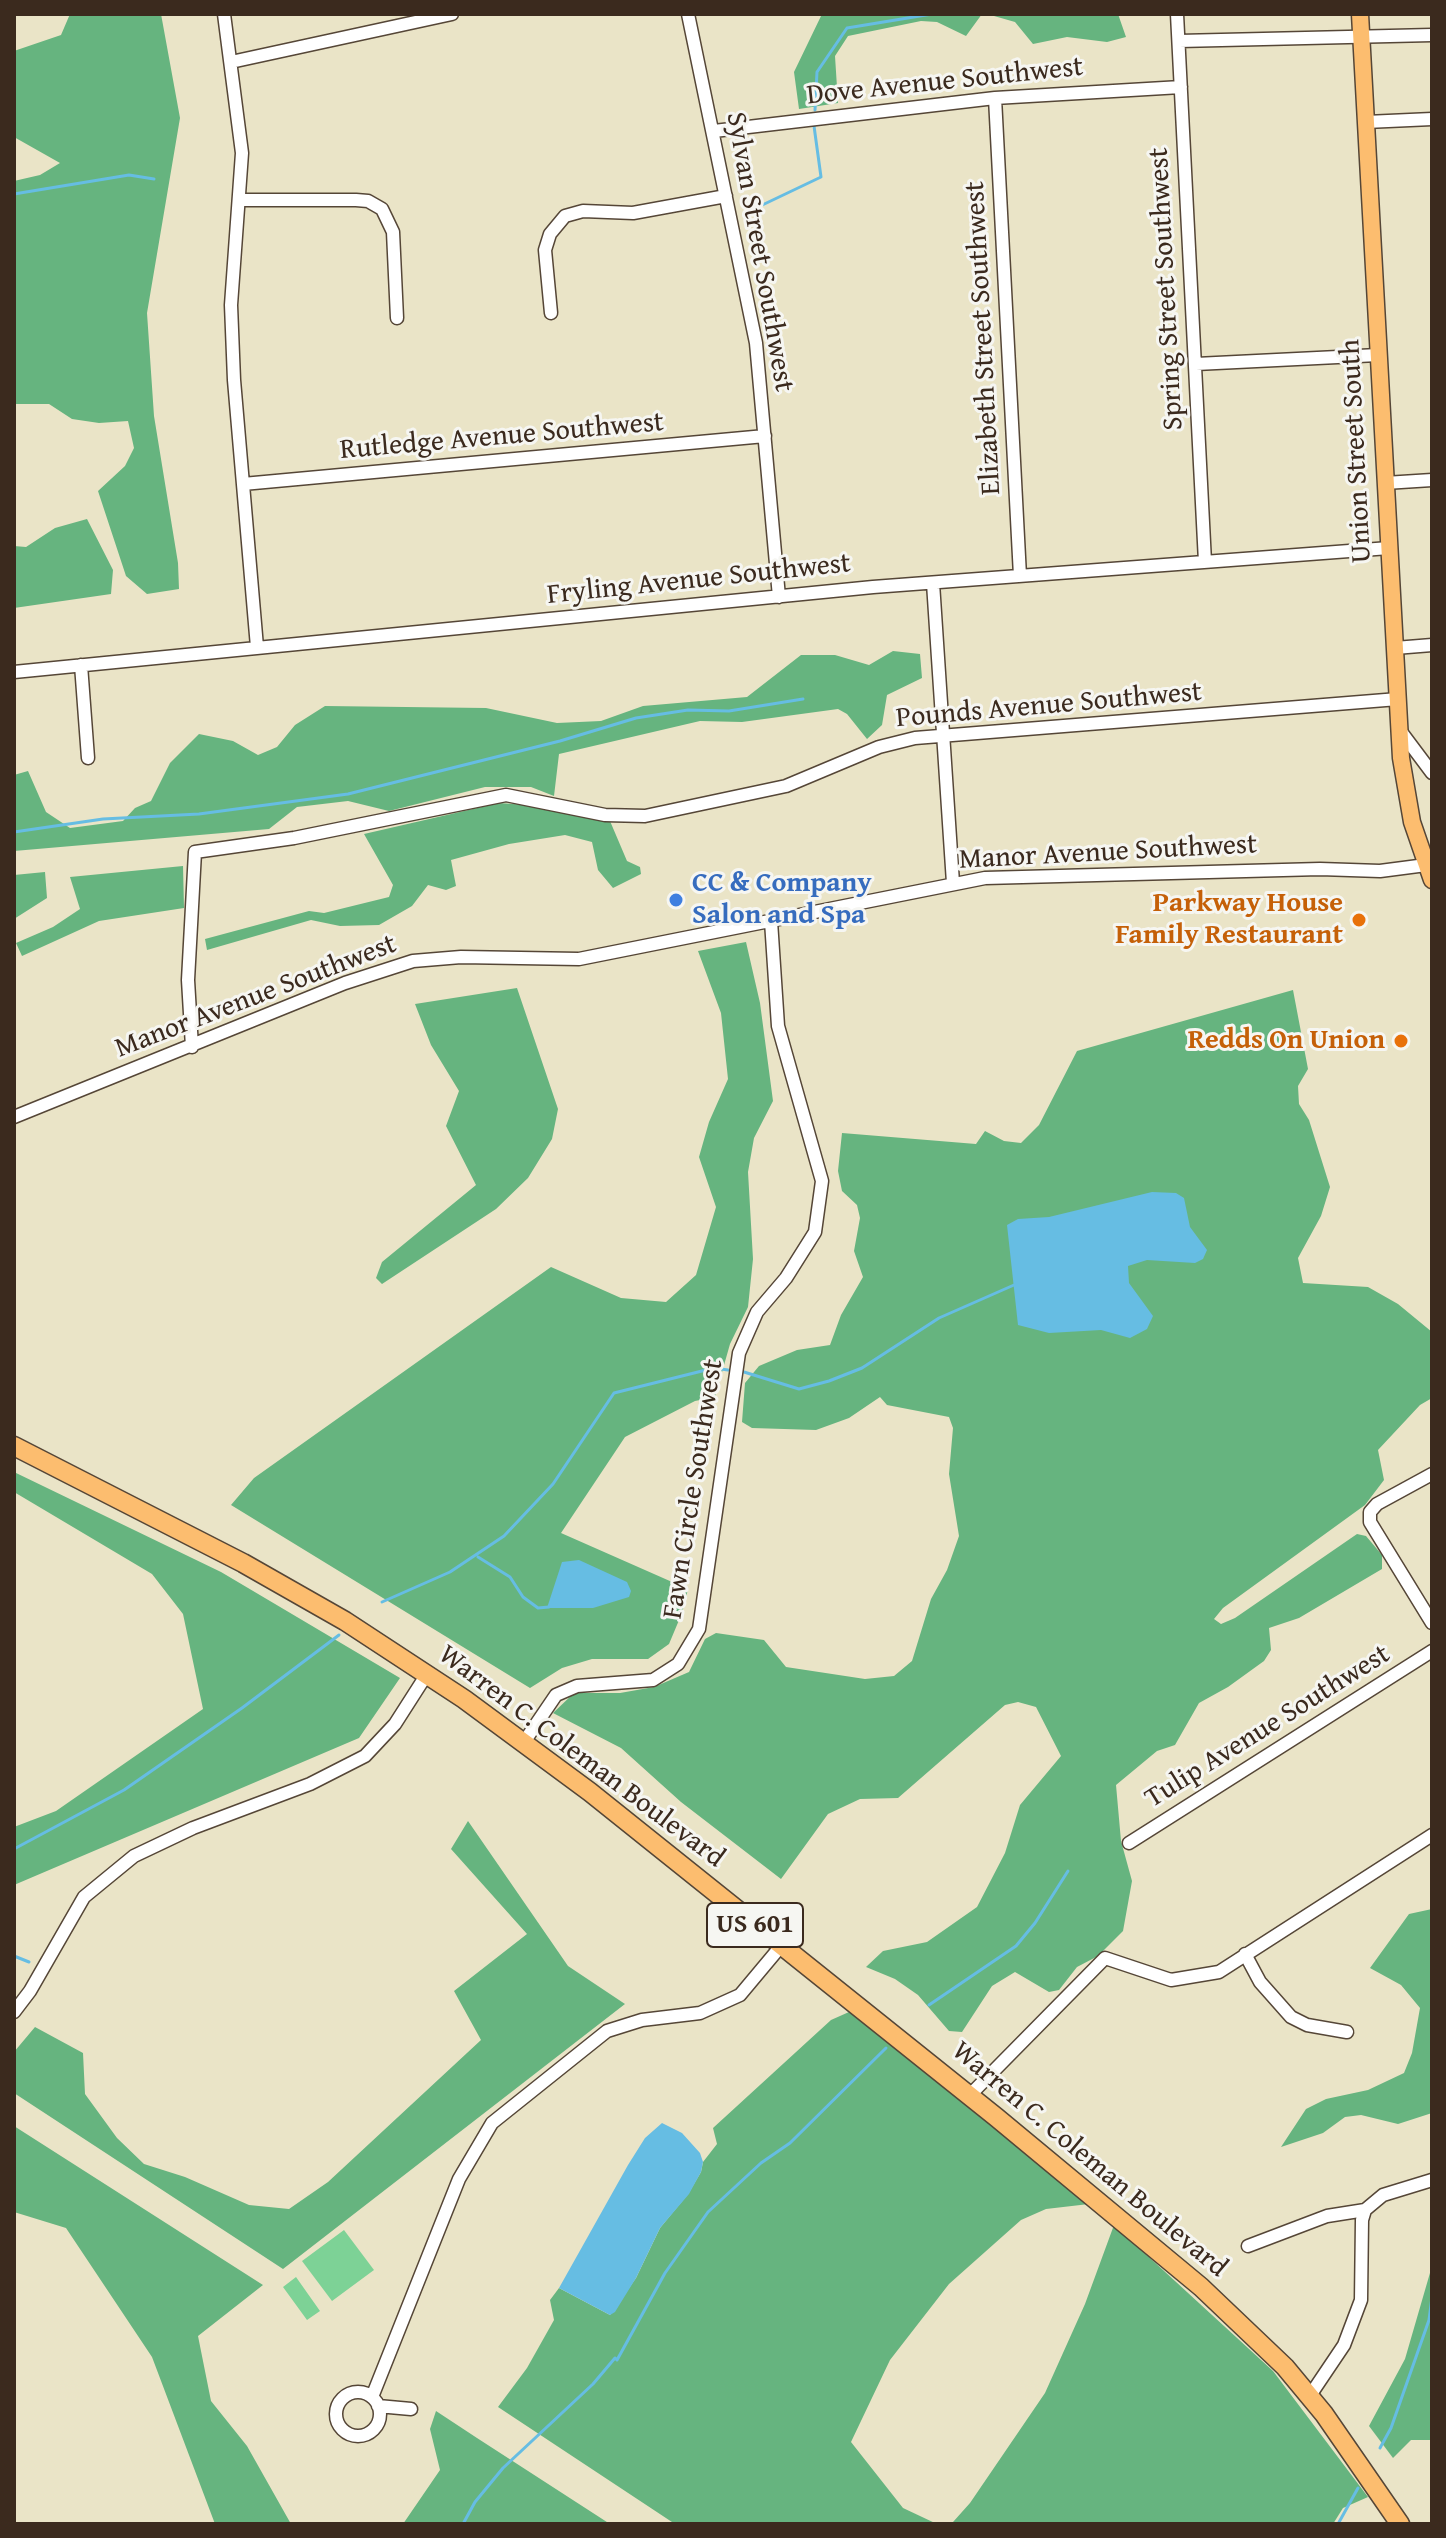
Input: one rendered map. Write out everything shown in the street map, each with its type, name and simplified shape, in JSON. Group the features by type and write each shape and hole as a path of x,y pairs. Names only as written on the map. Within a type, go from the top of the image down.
{"highway":[{"name":"Warren C. Coleman Boulevard","path":"14,1446 243,1563 345,1621 524,1742 969,2096 1201,2287 1285,2367 1370,2478 1400,2524"}],"main road":[{"name":"Union Street South","path":"1360,14 1399,729 1407,799 1429,873"}],"street":[{"path":"224,14 242,153 231,305 257,647"},
{"path":"231,62 452,14"},
{"name":"Sylvan Street Southwest","path":"688,14 756,343 779,597"},
{"name":"Spring Street Southwest","path":"1177,14 1205,562"},
{"path":"1179,41 1432,35"},
{"name":"Dove Avenue Southwest","path":"714,131 995,98 1181,87"},
{"name":"Elizabeth Street Southwest","path":"995,98 1020,576"},
{"path":"1366,122 1432,119"},
{"path":"551,313 545,250 550,234 565,216 583,211 633,213 726,196"},
{"path":"240,200 356,200 368,201 382,209 393,232 397,318"},
{"path":"1196,364 1378,355"},
{"name":"Rutledge Avenue Southwest","path":"243,484 765,436"},
{"path":"1385,483 1432,480"},
{"name":"Fryling Avenue Southwest","path":"14,672 933,583 1389,548"},
{"path":"933,583 953,883"},
{"path":"1395,648 1432,645"},
{"path":"81,665 88,758"},
{"name":"Pounds Avenue Southwest","path":"192,1047 188,980 195,852 294,838 506,795 605,815 645,816 786,786 879,747 942,736 1398,699"},
{"path":"1399,729 1432,773"},
{"name":"Manor Avenue Southwest","path":"14,1117 345,983 413,961 461,957 579,959 953,883 1036,875 1320,869 1429,873"},
{"name":"Fawn Circle Southwest","path":"524,1742 556,1695 577,1686 653,1680 678,1664 699,1629 739,1353 757,1312 786,1278 815,1232 822,1181 778,1026 771,921"},
{"path":"1432,1474 1377,1504 1370,1512 1372,1530 1432,1623"},
{"name":"Tulip Avenue Southwest","path":"1129,1843 1432,1651"},
{"path":"14,2012 30,1991 84,1897 134,1856 193,1828 310,1784 365,1756 395,1724 427,1674"},
{"path":"969,2096 1105,1958 1121,1961 1159,1978 1180,1980 1219,1972 1432,1835"},
{"path":"411,2409 375,2401 351,2393 340,2401 336,2413 341,2428 361,2435 377,2425 375,2401 459,2179 492,2123 607,2031 642,2020 700,2013 740,1995 781,1946"},
{"path":"1245,1954 1260,1982 1291,2017 1307,2025 1347,2032"},
{"path":"1248,2246 1327,2216 1365,2210 1383,2195 1432,2180"},
{"path":"1309,2397 1344,2345 1361,2300 1362,2220 1365,2210"},
{"path":"321,2411 336,2413"}],"green space":[{"path":"70,14 161,14 180,118 147,313 154,416 178,563 179,589 147,594 126,576 98,491 125,466 134,448 128,421 99,423 72,419 49,404 14,404 14,181 40,175 60,163 14,137 14,51 61,35"},
{"path":"822,14 982,14 966,36 937,22 921,21 848,36 835,56 838,103 799,109 794,72"},
{"path":"987,14 1118,14 1126,37 1107,42 1067,37 1033,44 1015,22"},
{"path":"87,519 113,570 111,594 14,608 14,546 26,547 55,528"},
{"path":"893,651 920,654 922,678 887,695 882,725 867,739 847,714 838,709 742,722 700,721 559,754 554,796 531,787 485,787 389,811 348,801 297,807 269,829 14,851 14,775 28,771 46,812 70,828 123,821 135,808 151,801 170,763 199,734 233,741 258,755 277,747 295,725 325,706 486,708 557,723 601,721 643,706 747,697 801,655 835,655 869,665"},
{"path":"499,803 541,806 610,821 627,861 640,867 641,874 613,888 598,870 592,842 565,835 509,844 451,860 456,886 446,890 428,885 412,906 379,925 340,926 311,920 207,950 205,939 309,911 324,913 389,897 393,885 364,834"},
{"path":"183,866 184,908 99,921 22,956 16,943 53,927 80,909 70,877"},
{"path":"45,872 47,898 14,919 14,875"},
{"path":"746,942 760,1003 773,1101 754,1138 748,1172 753,1259 748,1307 730,1344 715,1397 695,1401 625,1437 561,1533 688,1589 682,1613 669,1644 648,1659 592,1659 562,1668 530,1688 231,1505 254,1478 551,1267 621,1298 666,1302 696,1275 716,1207 699,1157 709,1122 728,1079 721,1013 698,951"},
{"path":"517,988 558,1109 552,1139 528,1178 496,1209 382,1284 376,1278 382,1262 476,1185 446,1126 459,1091 431,1045 415,1004"},
{"path":"1293,990 1308,1069 1298,1086 1299,1104 1309,1120 1330,1187 1321,1216 1298,1258 1303,1283 1368,1287 1398,1304 1432,1332 1432,1398 1420,1405 1378,1450 1384,1480 1365,1505 1223,1608 1214,1619 1221,1624 1235,1618 1357,1534 1366,1536 1382,1555 1382,1569 1299,1618 1269,1628 1271,1650 1264,1661 1199,1703 1175,1745 1157,1751 1116,1785 1121,1841 1132,1881 1123,1931 1098,1956 1077,1967 1059,1990 1049,1992 1015,1972 992,1986 962,2032 949,2031 918,1995 895,1979 866,1967 883,1951 927,1942 977,1907 1005,1853 1020,1805 1061,1756 1036,1707 1018,1702 1005,1705 898,1798 860,1799 828,1814 781,1879 681,1802 621,1748 553,1713 574,1693 620,1693 654,1687 689,1672 705,1639 716,1633 764,1640 786,1667 865,1679 894,1676 912,1661 931,1599 947,1570 959,1536 949,1474 953,1428 949,1417 887,1405 880,1397 849,1418 816,1430 752,1428 742,1422 745,1383 759,1366 797,1350 830,1345 841,1315 863,1277 854,1251 860,1218 857,1205 842,1191 838,1171 842,1133 976,1144 985,1131 1004,1141 1021,1143 1039,1125 1077,1051"},
{"path":"14,1472 221,1572 400,1678 359,1738 14,1885 14,1827 56,1811 203,1709 183,1614 152,1574 14,1492"},
{"path":"468,1821 568,1966 625,2004 283,2269 14,2093 14,2052 35,2027 83,2053 85,2094 117,2138 144,2164 185,2177 249,2205 289,2209 328,2182 481,2040 454,1991 527,1934 451,1849"},
{"path":"1432,1909 1432,2113 1398,2124 1361,2115 1345,2117 1323,2133 1281,2147 1306,2109 1326,2099 1368,2090 1404,2073 1412,2053 1420,2008 1401,1985 1370,1968 1409,1914"},
{"path":"849,2012 1089,2204 1046,2209 1021,2220 949,2284 890,2360 851,2442 903,2508 937,2524 675,2524 498,2407 527,2368 554,2320 550,2300 559,2288 610,2315 636,2278 660,2228 688,2194 701,2172 703,2162 717,2144 713,2128 831,2020"},
{"path":"14,2126 263,2285 198,2336 211,2401 247,2446 291,2524 215,2524 152,2357 66,2228 14,2212"},
{"path":"1114,2225 1273,2371 1368,2497 1343,2508 1333,2524 942,2524 953,2522 970,2503 1045,2393 1085,2304"},
{"path":"344,2230 374,2270 332,2301 302,2261"},
{"path":"1432,2266 1432,2440 1411,2440 1393,2458 1369,2426 1405,2359"},
{"path":"296,2277 320,2311 307,2320 283,2287"},
{"path":"436,2411 610,2524 403,2524 440,2470 430,2429"}],"water":[{"path":"1152,1192 1176,1193 1184,1198 1190,1227 1207,1250 1203,1259 1195,1263 1147,1260 1128,1266 1129,1283 1153,1316 1147,1329 1130,1338 1101,1330 1049,1333 1018,1325 1007,1225 1018,1219 1049,1217"},
{"path":"579,1560 627,1582 631,1591 629,1597 593,1608 547,1608 562,1562"},
{"path":"662,2123 682,2133 700,2153 703,2162 701,2172 689,2194 660,2228 636,2278 610,2315 559,2288 628,2165 645,2138"}],"waterway":[{"path":"815,110 817,72 847,28 932,14"},
{"path":"756,208 821,177 814,126"},
{"path":"14,194 129,175 154,179"},
{"path":"14,832 103,819 199,814 348,794 560,741 636,718 688,710 729,711 803,699"},
{"path":"744,1372 799,1389 829,1381 862,1368 939,1318 1014,1285"},
{"path":"382,1602 450,1572 504,1536 553,1484 614,1393 714,1368 728,1370"},
{"path":"478,1557 510,1577 523,1597 538,1608 549,1607"},
{"path":"14,1849 124,1790 242,1708 339,1635"},
{"path":"929,2005 1016,1946 1035,1923 1068,1871"},
{"path":"14,1956 29,1962"},
{"path":"463,2524 475,2502 503,2468 593,2384 615,2358 617,2360 665,2273 708,2212 761,2163 790,2143 886,2048"},
{"path":"1380,2448 1391,2428 1429,2320 1432,2297"},
{"path":"1338,2524 1358,2488"}],"place":[{"name":"CC & Company Salon and Spa","path":"676,900"},
{"name":"Parkway House Family Restaurant","path":"1359,920"},
{"name":"Redds On Union","path":"1401,1041"}]}
